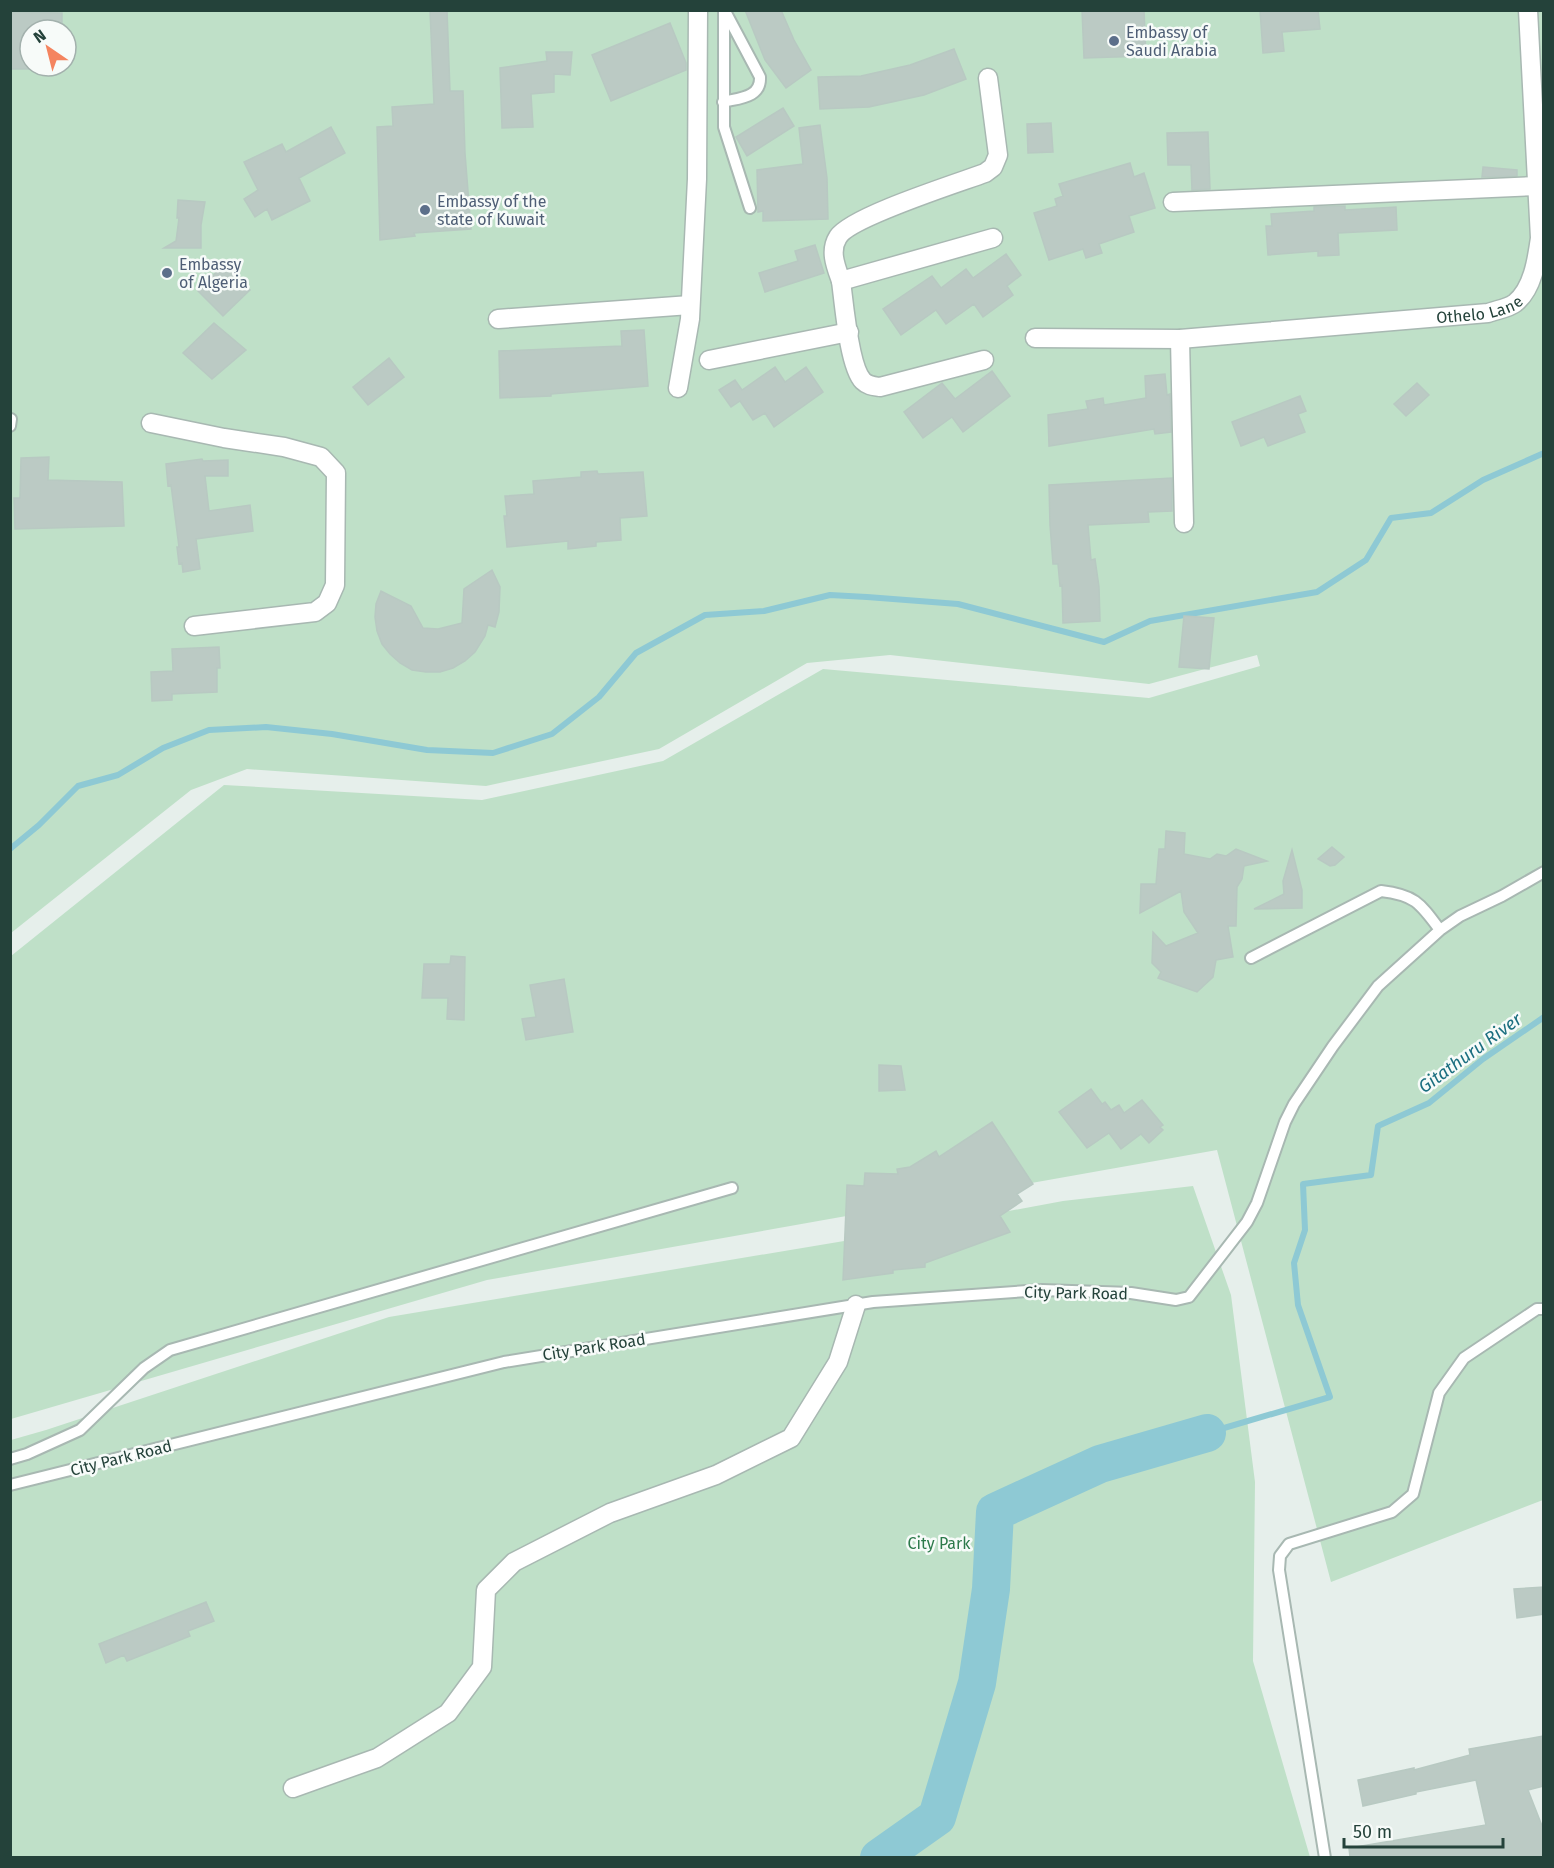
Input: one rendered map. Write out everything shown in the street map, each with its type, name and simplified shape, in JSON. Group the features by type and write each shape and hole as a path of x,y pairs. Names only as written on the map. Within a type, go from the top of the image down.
{"street":[{"path":"678,388 690,319 697,179 698,10"},
{"name":"Othelo Lane","path":"1035,338 1180,339 1488,313 1515,304 1526,290 1536,265 1540,238 1528,10"},
{"path":"984,360 880,387 870,386 862,380 854,367 841,281 833,252 838,236 853,224 986,173 993,166 998,155 988,78"},
{"path":"1173,202 1538,186"},
{"path":"841,281 993,238"},
{"path":"498,319 690,305"},
{"path":"709,360 849,332"},
{"path":"1180,339 1184,523"},
{"path":"151,423 284,447 321,457 336,473 336,585 327,603 315,612 194,626"},
{"path":"293,1788 377,1758 448,1713 482,1667 486,1590 514,1562 610,1513 716,1475 791,1438 838,1362 856,1305"}],"lane":[{"path":"723,102 751,95 758,91 760,84 760,77 724,10"},
{"path":"724,10 724,127 750,208"},
{"path":"10,426 11,419"},
{"path":"1251,958 1381,891 1403,893 1424,908 1440,930 1460,916 1544,872"},
{"name":"City Park Road","path":"10,1485 504,1362 873,1302 1042,1290 1131,1293 1176,1300 1190,1297 1246,1222 1266,1183 1285,1122 1294,1104 1326,1056 1378,986 1440,930"},
{"path":"10,1459 27,1454 80,1430 144,1368 170,1350 732,1188"},
{"path":"1325,1857 1279,1570 1280,1556 1289,1544 1392,1512 1413,1494 1439,1393 1464,1358 1538,1309 1544,1309"}],"green space":[{"path":"11,11 1543,11 1543,1500 1331,1582 1217,1150 487,1280 11,1419 11,956 224,785 482,800 663,761 823,669 1149,698 1260,666 1257,655 1149,684 890,655 807,663 659,749 486,786 247,769 191,790 11,933"},
{"name":"City Park","path":"1193,1186 1231,1295 1255,1482 1253,1661 1310,1857 11,1858 11,1440 389,1317 862,1238 1063,1201"}],"building":[{"path":"430,10 447,10 450,91 463,91 471,229 414,233 415,236 380,240 377,127 393,126 392,107 434,104"},
{"path":"745,10 781,10 811,70 786,88 765,60"},
{"name":"Embassy of Saudi Arabia","path":"1082,10 1144,10 1146,56 1084,58"},
{"path":"1260,10 1318,10 1320,29 1282,32 1284,51 1263,53"},
{"path":"10,12 62,13 62,18 18,18 18,69 10,69"},
{"path":"670,23 686,63 686,70 611,101 592,55"},
{"path":"954,49 966,79 924,95 869,107 820,109 818,77 861,76 910,65"},
{"path":"546,52 572,52 570,75 554,74 554,92 531,94 533,127 502,128 500,68 547,61"},
{"path":"783,108 794,126 747,156 736,137"},
{"path":"1051,123 1053,152 1028,153 1027,124"},
{"path":"820,125 827,178 828,219 763,221 763,211 758,212 757,170 803,164 799,128"},
{"path":"331,127 345,153 299,178 310,201 272,220 267,209 255,217 244,199 258,190 244,162 282,144 286,152"},
{"path":"1208,132 1210,189 1192,190 1191,165 1168,165 1167,133"},
{"path":"1130,163 1134,177 1144,173 1155,208 1129,216 1134,232 1099,244 1102,253 1086,258 1083,249 1049,260 1034,213 1057,206 1055,199 1063,196 1059,184"},
{"path":"1483,167 1517,170 1517,176 1482,177"},
{"path":"178,200 205,202 201,225 201,248 164,248 176,241 179,218 177,218"},
{"path":"1345,206 1345,210 1396,207 1397,230 1338,233 1339,255 1318,256 1318,251 1268,255 1266,226 1272,226 1271,214 1314,211 1314,207"},
{"path":"815,245 824,273 765,292 759,273 798,261 795,251"},
{"path":"1006,254 1021,275 1007,286 1013,295 983,317 974,304 946,324 936,310 901,335 883,309 932,276 941,288 966,269 973,278"},
{"path":"225,263 250,290 223,316 198,291"},
{"path":"214,323 246,350 212,379 183,353"},
{"path":"644,330 648,386 551,394 551,396 500,398 499,351 622,346 621,331"},
{"path":"389,358 404,377 368,405 353,387"},
{"path":"775,367 785,382 806,367 823,392 774,427 765,413 753,420 740,401 731,407 719,390 735,380 742,390"},
{"path":"992,371 1010,396 963,432 952,417 923,438 904,412 942,383 955,399"},
{"path":"1165,374 1167,395 1170,394 1171,432 1155,434 1154,429 1049,446 1048,415 1088,409 1086,401 1103,398 1104,405 1146,398 1145,376"},
{"path":"1417,383 1429,395 1406,416 1394,404"},
{"path":"1300,396 1306,411 1298,414 1305,432 1268,446 1264,437 1241,446 1232,422"},
{"path":"49,457 48,480 122,482 124,526 15,529 14,498 20,498 21,458"},
{"path":"202,459 203,461 228,460 228,476 205,476 209,511 250,505 253,531 196,539 200,569 183,572 182,563 179,564 171,485 168,486 166,464"},
{"path":"597,471 598,474 643,472 647,516 620,518 621,540 596,542 596,546 568,549 568,541 507,547 505,496 534,494 533,481 581,477 581,472"},
{"path":"1172,478 1172,511 1148,512 1149,522 1088,525 1091,560 1095,559 1099,587 1100,621 1063,623 1062,585 1060,586 1058,564 1053,564 1049,485"},
{"path":"492,570 500,587 499,612 495,627 488,625 485,636 475,652 465,661 440,672 412,670 400,663 382,644 375,617 376,604 381,591 411,606 423,628 438,629 462,623 464,589"},
{"path":"1184,616 1214,618 1209,669 1179,667"},
{"path":"219,647 220,668 217,668 217,692 172,694 172,700 152,701 151,672 173,671 172,649"},
{"path":"1166,831 1185,833 1184,854 1210,859 1217,854 1226,856 1236,849 1267,861 1244,866 1242,879 1237,887 1236,926 1228,926 1233,957 1216,960 1213,977 1197,992 1158,978 1161,972 1152,963 1153,932 1166,946 1198,933 1184,912 1181,891 1140,913 1141,884 1156,884 1159,849 1165,849"},
{"path":"1332,847 1344,857 1335,865 1330,866 1318,859"},
{"path":"1292,850 1302,890 1302,908 1254,909 1284,894 1283,881"},
{"path":"451,956 465,957 464,1020 447,1019 448,998 422,998 424,964 450,964"},
{"path":"564,979 573,1032 526,1040 522,1019 536,1017 530,985"},
{"path":"879,1065 901,1066 905,1090 879,1091"},
{"path":"1091,1089 1102,1104 1105,1102 1111,1110 1119,1105 1124,1113 1142,1100 1163,1125 1160,1127 1163,1130 1149,1143 1141,1134 1121,1149 1109,1133 1087,1148 1059,1112"},
{"path":"992,1122 1033,1184 1017,1194 1022,1201 1000,1216 1010,1232 925,1263 925,1267 893,1270 893,1273 843,1280 847,1185 864,1186 865,1173 898,1174 897,1169 910,1167 936,1151 939,1157"},
{"path":"1544,1587 1544,1614 1517,1618 1514,1589"},
{"path":"206,1602 214,1621 188,1631 190,1636 127,1661 124,1655 106,1663 99,1644"},
{"path":"1544,1736 1544,1786 1528,1790 1544,1831 1544,1857 1350,1857 1349,1848 1486,1825 1476,1780 1363,1806 1358,1780 1414,1768 1414,1770 1470,1755 1469,1749"}],"waterway":[{"path":"10,849 39,825 78,786 118,775 163,748 209,730 266,727 332,734 427,750 493,753 552,734 599,697 636,653 705,615 764,611 830,595 867,597 958,604 1104,642 1150,621 1317,592 1366,560 1391,518 1431,513 1483,480 1544,453"},
{"name":"Gitathuru River","path":"1207,1433 1330,1397 1298,1305 1294,1263 1305,1230 1303,1184 1371,1175 1378,1126 1429,1103 1483,1059 1544,1017"},
{"path":"879,1858 937,1817 977,1683 991,1589 995,1512 1100,1464 1207,1433"}],"place":[{"name":"Embassy of Saudi Arabia","path":"1114,41"},
{"name":"Embassy of the state of Kuwait","path":"425,210"},
{"name":"Embassy of Algeria","path":"167,273"}]}
